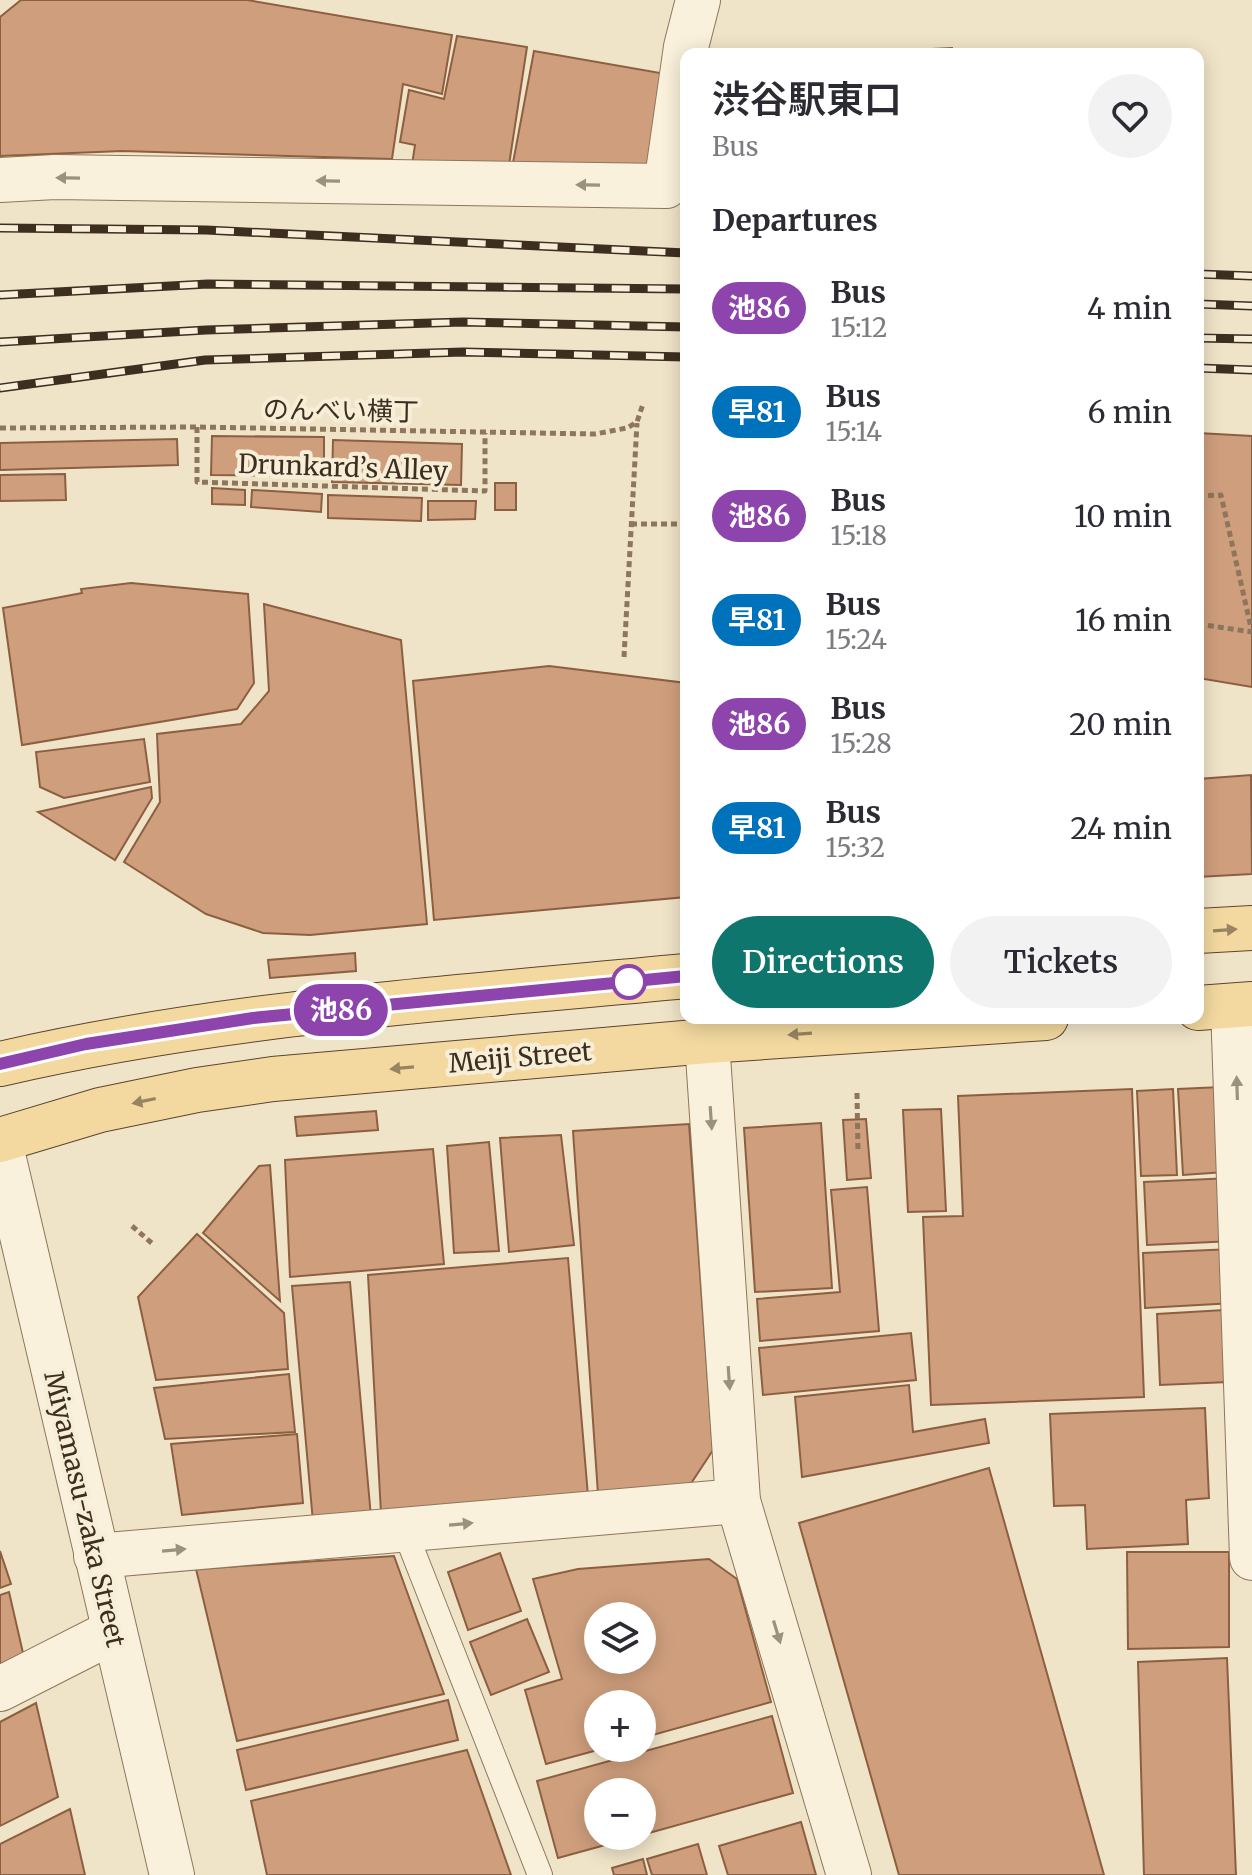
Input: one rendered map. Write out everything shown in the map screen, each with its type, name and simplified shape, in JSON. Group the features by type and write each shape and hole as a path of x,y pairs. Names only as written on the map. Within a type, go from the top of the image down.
{"main road":[{"path":"1204,931 1252,928"},
{"path":"0,1064 86,1044 253,1018 680,977"},
{"name":"Meiji Street","path":"0,1141 100,1110 197,1090 273,1079 707,1041 958,1024"}],"street":[{"path":"686,48 698,0"},
{"path":"0,180 55,177 666,186 680,89"},
{"path":"1228,1006 1252,1558"},
{"path":"707,1041 738,1501 849,1875"},
{"name":"Miyamasu-zaka Street","path":"0,1141 172,1875"},
{"path":"96,1556 738,1501"},
{"path":"0,1689 114,1631"}],"lane":[{"path":"404,1529 540,1875"}],"path":[{"path":"624,657 637,422 643,404"},
{"name":"のんべい横丁","path":"0,428 197,427 595,434 627,428 637,422"},
{"name":"Drunkard’s Alley","path":"197,427 197,482 485,491 485,433"},
{"path":"1204,496 1221,495 1252,632 1204,625"},
{"path":"631,524 680,524"},
{"path":"857,1093 858,1152"},
{"path":"132,1226 154,1245"}],"building":[{"path":"21,0 247,0 452,35 442,94 403,84 392,159 122,151 0,156 0,17"},
{"path":"457,36 527,47 509,165 412,165 415,145 400,142 409,90 444,99"},
{"path":"534,51 666,74 659,155 640,169 512,168"},
{"path":"1204,433 1252,436 1252,687 1204,679"},
{"path":"212,436 324,437 324,476 211,475"},
{"path":"177,439 178,465 0,470 0,443"},
{"path":"333,440 462,444 461,485 332,482"},
{"path":"65,474 66,500 0,501 0,475"},
{"path":"495,483 516,483 516,510 495,510"},
{"path":"212,488 245,490 245,505 212,504"},
{"path":"252,490 322,494 321,512 251,507"},
{"path":"328,495 422,498 421,521 328,518"},
{"path":"428,501 476,501 475,519 428,520"},
{"path":"131,583 248,594 254,683 237,709 22,745 3,608 82,593 81,589"},
{"path":"264,604 401,640 427,924 310,935 263,933 206,914 124,862 160,802 157,734 241,724 269,691"},
{"path":"549,666 680,682 680,898 434,920 413,681"},
{"path":"144,739 150,782 64,798 40,787 36,752"},
{"path":"1251,775 1252,874 1204,877 1204,779"},
{"path":"151,787 152,798 115,860 38,812"},
{"path":"355,953 356,971 270,978 268,960"},
{"path":"1221,1087 1225,1172 1183,1175 1178,1089"},
{"path":"1132,1089 1144,1397 931,1405 923,1217 963,1216 958,1096"},
{"path":"1173,1089 1177,1175 1141,1176 1137,1091"},
{"path":"941,1109 946,1211 908,1212 903,1110"},
{"path":"376,1111 378,1130 297,1136 295,1117"},
{"path":"866,1119 871,1178 847,1180 843,1120"},
{"path":"821,1123 832,1288 755,1292 744,1128"},
{"path":"689,1124 713,1450 686,1491 598,1494 573,1131"},
{"path":"561,1135 574,1245 509,1252 500,1138"},
{"path":"489,1142 499,1251 454,1253 447,1146"},
{"path":"433,1149 444,1264 290,1277 285,1160"},
{"path":"270,1165 280,1301 203,1233 259,1166"},
{"path":"1231,1178 1234,1241 1147,1245 1144,1182"},
{"path":"867,1187 879,1331 760,1341 757,1299 840,1292 831,1190"},
{"path":"197,1234 284,1313 288,1369 156,1380 138,1297"},
{"path":"1232,1249 1234,1303 1145,1308 1143,1253"},
{"path":"568,1258 588,1496 381,1513 368,1275"},
{"path":"350,1282 371,1517 313,1522 292,1286"},
{"path":"1224,1310 1228,1382 1160,1385 1157,1314"},
{"path":"911,1333 916,1380 763,1395 759,1348"},
{"path":"289,1374 295,1432 165,1439 154,1388"},
{"path":"909,1385 913,1432 985,1419 989,1443 802,1477 795,1397"},
{"path":"1205,1408 1209,1498 1186,1500 1188,1544 1087,1549 1085,1505 1054,1506 1050,1414"},
{"path":"297,1434 303,1503 182,1515 171,1444"},
{"path":"989,1468 1104,1875 899,1875 799,1523"},
{"path":"0,1551 11,1584 0,1588"},
{"path":"1127,1552 1229,1552 1229,1647 1128,1649"},
{"path":"500,1553 521,1611 468,1630 448,1572"},
{"path":"394,1556 444,1694 237,1741 196,1569"},
{"path":"709,1559 737,1579 771,1702 656,1734 656,1690 584,1690 584,1754 546,1764 525,1690 562,1679 533,1579 578,1569"},
{"path":"9,1592 23,1653 0,1665 0,1595"},
{"path":"527,1619 549,1672 491,1695 470,1642"},
{"path":"1227,1658 1236,1875 1144,1875 1138,1662"},
{"path":"448,1700 458,1740 246,1790 237,1750"},
{"path":"36,1703 58,1797 0,1826 0,1722"},
{"path":"772,1716 793,1793 656,1831 656,1778 584,1778 584,1850 587,1850 558,1858 537,1781 606,1762 656,1762 656,1748"},
{"path":"467,1750 511,1875 267,1875 251,1801"},
{"path":"70,1809 85,1875 0,1875 0,1844"},
{"path":"801,1822 816,1875 728,1875 719,1846"},
{"path":"698,1844 707,1875 652,1875 647,1859"},
{"path":"643,1859 647,1875 614,1875 612,1868"}],"railway":[{"path":"0,228 206,230 680,253"},
{"path":"1204,274 1252,276"},
{"path":"0,295 208,284 680,289"},
{"path":"1204,304 1252,306"},
{"path":"0,342 206,330 463,322 680,327"},
{"path":"1204,338 1252,339"},
{"path":"0,388 205,360 463,352 680,357"},
{"path":"1204,368 1252,370"}],"bus line":[{"name":"池86","path":"0,1064 86,1044 253,1018 680,977"}]}
